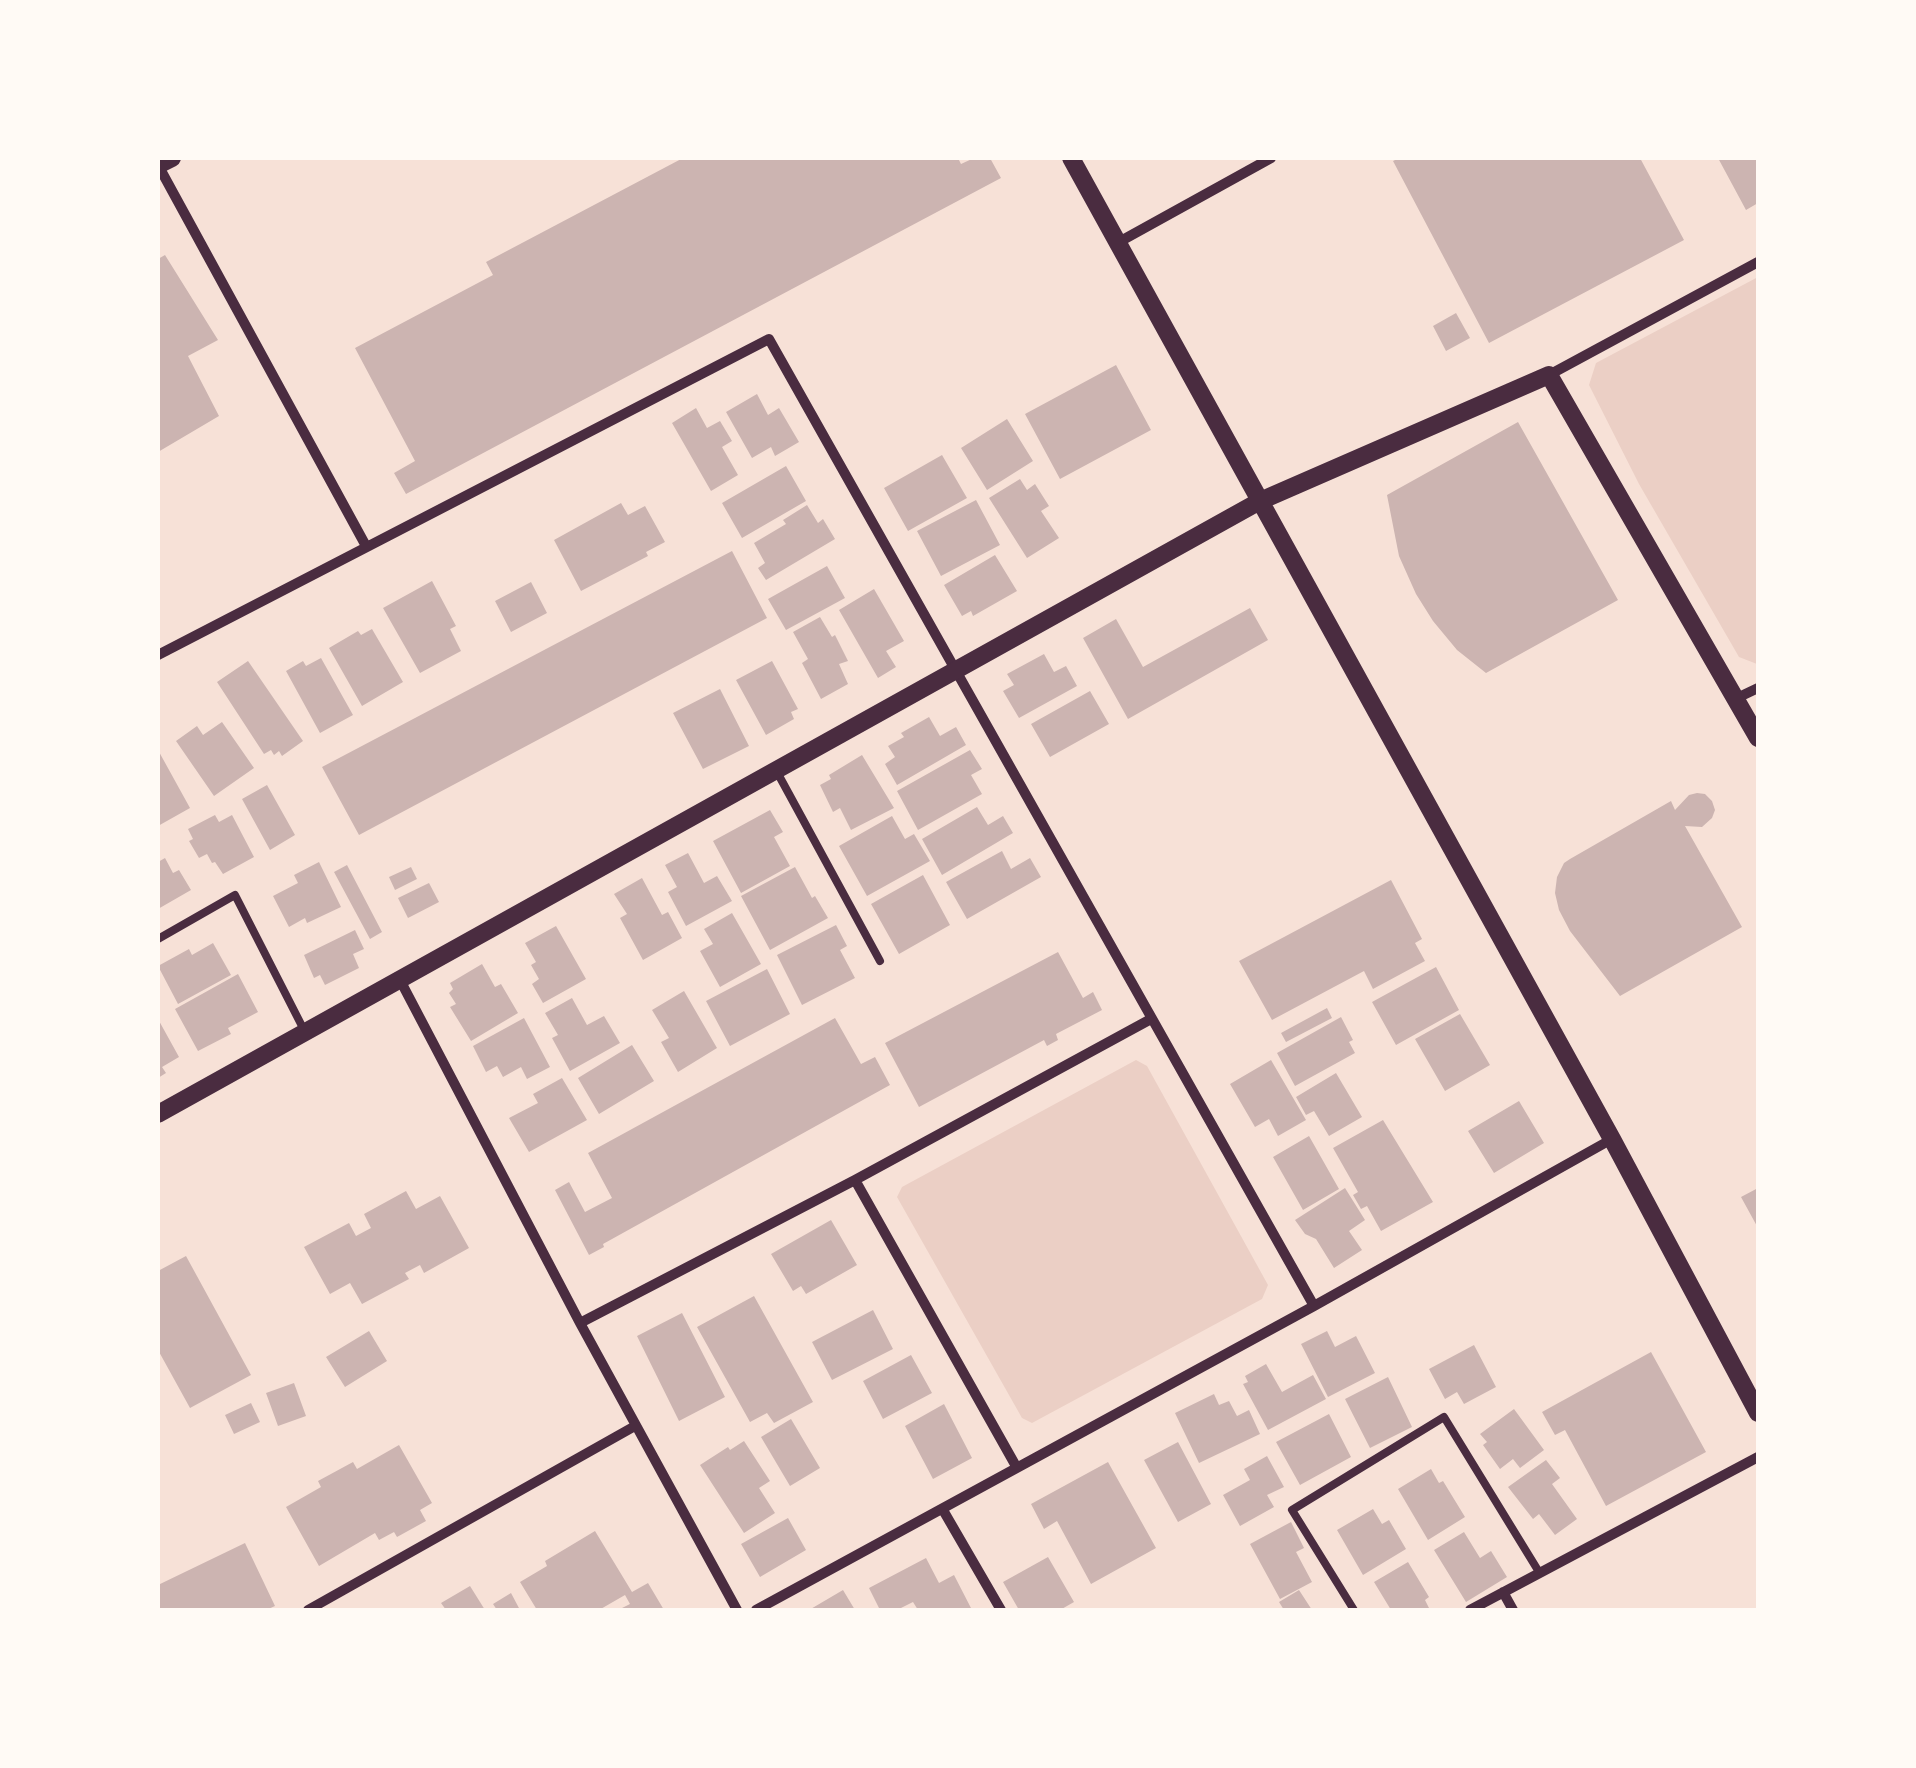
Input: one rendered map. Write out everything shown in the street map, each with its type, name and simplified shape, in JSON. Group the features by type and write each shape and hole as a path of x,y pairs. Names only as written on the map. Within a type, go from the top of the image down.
{"street":[{"path":"172,158 158,165 366,546"},
{"path":"1070,158 1612,1139 1758,1413"},
{"path":"1119,242 1271,158"},
{"path":"158,1114 1260,501 1548,375 1758,262"},
{"path":"158,655 769,338 1314,1306"},
{"path":"1548,375 1758,738"},
{"path":"1737,698 1758,688"},
{"path":"400,980 635,1426 737,1610"},
{"path":"580,1323 856,1180 1151,1019"},
{"path":"756,1610 1612,1139"},
{"path":"856,1180 1017,1468"},
{"path":"308,1610 635,1426"},
{"path":"1470,1610 1758,1457"},
{"path":"943,1510 1001,1610"},
{"path":"1503,1592 1512,1610"}],"lane":[{"path":"776,771 880,961"},
{"path":"158,940 235,895 306,1032"},
{"path":"1354,1610 1292,1510 1444,1417 1539,1572"}],"shaded area":[{"path":"1758,277 1757,664 1739,657 1639,484 1589,385 1596,363"},
{"path":"1136,1060 1147,1066 1268,1285 1262,1299 1032,1423 1022,1418 897,1197 902,1187"}],"building":[{"path":"683,158 958,158 961,164 974,158 990,158 1001,178 406,494 394,473 415,461 355,348 493,275 486,262"},
{"path":"1640,158 1684,240 1489,343 1393,161"},
{"path":"1718,158 1758,158 1758,203 1746,210"},
{"path":"165,255 218,340 188,356 219,416 158,452 158,259"},
{"path":"1456,313 1470,338 1446,351 1433,326"},
{"path":"1116,365 1151,430 1060,479 1025,414"},
{"path":"757,394 768,415 779,408 799,442 775,456 771,447 752,458 726,412"},
{"path":"696,408 707,428 720,421 732,441 722,447 738,475 711,491 672,423"},
{"path":"1007,419 1033,461 987,490 961,448"},
{"path":"1518,422 1618,600 1486,673 1457,650 1416,594 1399,556 1387,495"},
{"path":"942,455 967,498 908,531 884,488"},
{"path":"786,466 806,501 742,538 722,503"},
{"path":"1020,479 1027,490 1035,484 1049,506 1041,511 1059,538 1027,558 989,498"},
{"path":"976,500 1000,545 941,576 917,531"},
{"path":"621,503 628,515 645,506 665,542 646,552 648,556 581,591 554,540"},
{"path":"807,505 818,523 823,519 835,539 766,580 758,568 765,563 754,543 786,524 783,520"},
{"path":"732,551 767,618 359,835 322,767"},
{"path":"995,555 1017,591 973,616 971,611 962,616 944,585"},
{"path":"827,566 845,598 786,630 768,599"},
{"path":"432,581 456,626 450,629 461,651 420,673 383,608"},
{"path":"531,582 547,613 511,632 495,601"},
{"path":"874,589 904,641 886,651 896,667 878,678 839,610"},
{"path":"1250,608 1268,640 1128,719 1083,638 1116,619 1143,667"},
{"path":"820,617 848,661 839,664 848,684 821,699 802,663 808,659 793,632"},
{"path":"372,629 403,682 362,706 329,648 358,631 361,635"},
{"path":"1044,654 1054,672 1066,666 1077,686 1019,718 1003,691 1014,685 1007,674"},
{"path":"321,658 353,715 320,733 286,671 303,661 306,666"},
{"path":"248,661 303,741 282,756 271,750 264,754 217,682"},
{"path":"772,661 798,709 791,712 794,719 766,735 736,680"},
{"path":"720,689 749,746 703,769 673,713"},
{"path":"1090,691 1109,724 1050,757 1031,724"},
{"path":"929,717 940,736 956,727 966,745 897,785 885,764 895,757 888,746 904,737 901,733"},
{"path":"222,722 254,768 214,796 176,741 197,726 203,735"},
{"path":"158,750 190,808 158,826"},
{"path":"970,750 982,769 971,775 982,794 918,830 897,791"},
{"path":"862,755 894,808 851,830 840,808 833,812 820,785"},
{"path":"267,785 295,835 270,850 242,799"},
{"path":"1705,794 1715,810 1702,827 1685,826 1742,927 1620,996 1570,931 1559,910 1557,877 1570,859 1671,801 1675,810 1689,795"},
{"path":"977,807 988,825 1003,816 1013,833 942,875 922,839"},
{"path":"770,810 783,832 774,837 790,866 741,893 713,841"},
{"path":"215,815 219,822 232,815 254,857 223,874 207,854 199,858 189,841 193,839 188,829"},
{"path":"892,816 905,839 914,834 930,861 867,896 839,846"},
{"path":"1002,851 1011,869 1030,858 1041,877 967,919 946,882"},
{"path":"688,853 704,883 717,876 732,901 686,926 668,892 677,887 665,865"},
{"path":"165,858 173,873 179,870 191,890 158,909 158,862"},
{"path":"319,862 341,907 289,927 273,896 298,883 294,875"},
{"path":"347,865 382,932 370,939 334,872"},
{"path":"411,867 417,879 395,890 389,877"},
{"path":"795,867 828,918 770,950 741,896"},
{"path":"923,875 950,925 899,954 871,904"},
{"path":"642,878 662,915 668,912 682,938 643,960 620,918 627,914 614,894"},
{"path":"1391,880 1422,939 1415,943 1425,961 1373,989 1364,971 1272,1020 1239,961"},
{"path":"429,883 439,902 408,918 398,898"},
{"path":"732,913 761,964 720,987 700,951 713,944 704,929"},
{"path":"836,925 847,946 840,950 855,978 802,1005 777,955"},
{"path":"556,926 586,979 543,1003 532,984 539,979 531,965 536,962 525,943"},
{"path":"355,930 364,949 353,954 359,968 325,985 320,975 314,978 304,955"},
{"path":"213,943 231,975 178,1004 158,966 189,949 192,955"},
{"path":"1058,952 1083,998 1093,992 1102,1010 1056,1034 1058,1040 1047,1046 1044,1040 919,1107 885,1043"},
{"path":"482,964 495,987 501,984 518,1013 471,1041 450,1007 456,1004 449,993 453,989 450,983"},
{"path":"1436,967 1459,1010 1396,1045 1372,1002"},
{"path":"767,969 790,1014 730,1046 706,1001"},
{"path":"238,974 258,1012 228,1028 231,1034 198,1051 175,1009"},
{"path":"684,991 717,1048 678,1072 661,1042 669,1038 652,1010"},
{"path":"572,998 587,1025 604,1016 620,1043 570,1071 552,1038 558,1035 545,1013"},
{"path":"1327,1008 1332,1018 1286,1042 1281,1033"},
{"path":"1460,1014 1490,1065 1445,1091 1415,1039"},
{"path":"1341,1017 1355,1053 1295,1086 1277,1053"},
{"path":"524,1018 550,1067 527,1079 521,1067 503,1077 497,1066 486,1072 473,1046"},
{"path":"835,1018 861,1064 875,1057 890,1085 589,1255 555,1190 569,1182 585,1212 612,1198 588,1153"},
{"path":"158,1019 179,1057 162,1067 166,1073 158,1078"},
{"path":"632,1045 654,1081 599,1114 578,1078"},
{"path":"1271,1060 1306,1120 1278,1136 1269,1119 1255,1127 1230,1084"},
{"path":"1336,1073 1362,1117 1329,1136 1314,1111 1306,1115 1296,1097"},
{"path":"562,1078 587,1120 529,1152 509,1118 538,1103 533,1094"},
{"path":"1519,1101 1544,1143 1494,1173 1468,1131"},
{"path":"1383,1120 1433,1202 1381,1231 1367,1206 1361,1209 1353,1195 1358,1192 1333,1148"},
{"path":"1309,1136 1339,1189 1303,1210 1273,1157"},
{"path":"1345,1188 1365,1220 1349,1231 1362,1250 1334,1268 1316,1239 1305,1234 1295,1220"},
{"path":"1758,1188 1758,1228 1741,1197"},
{"path":"406,1191 416,1209 440,1196 469,1248 424,1273 420,1265 405,1273 409,1279 362,1304 350,1283 330,1294 304,1247 349,1223 356,1236 371,1228 364,1214"},
{"path":"831,1220 857,1265 806,1294 801,1286 793,1291 771,1254"},
{"path":"186,1256 251,1375 190,1408 158,1350 158,1271"},
{"path":"754,1296 813,1402 774,1423 767,1413 750,1422 697,1327"},
{"path":"873,1310 893,1349 832,1380 812,1342"},
{"path":"682,1313 725,1397 679,1421 637,1336"},
{"path":"369,1331 387,1361 345,1387 326,1357"},
{"path":"1327,1331 1335,1347 1356,1336 1375,1373 1328,1397 1301,1344"},
{"path":"1474,1345 1496,1387 1464,1404 1457,1392 1445,1399 1429,1369"},
{"path":"1651,1352 1706,1452 1606,1506 1565,1430 1555,1435 1542,1412"},
{"path":"911,1355 932,1393 883,1419 863,1381"},
{"path":"1266,1364 1282,1392 1313,1375 1326,1399 1268,1430 1243,1384 1248,1382 1245,1376"},
{"path":"1388,1377 1412,1427 1370,1448 1345,1399"},
{"path":"294,1383 306,1416 278,1426 266,1393"},
{"path":"1214,1394 1219,1405 1229,1401 1237,1416 1249,1410 1260,1434 1199,1463 1175,1413"},
{"path":"251,1403 260,1422 234,1434 225,1415"},
{"path":"944,1404 972,1458 933,1479 905,1426"},
{"path":"1514,1409 1544,1450 1520,1468 1513,1459 1500,1469 1480,1434"},
{"path":"1329,1414 1351,1457 1300,1485 1276,1442"},
{"path":"791,1419 820,1468 790,1486 761,1437"},
{"path":"744,1441 770,1481 759,1488 775,1513 744,1533 700,1465"},
{"path":"1178,1442 1211,1504 1178,1522 1144,1460"},
{"path":"399,1445 432,1503 420,1510 426,1521 397,1537 394,1532 379,1540 375,1533 319,1566 286,1507 321,1487 318,1481 353,1462 357,1469"},
{"path":"1267,1456 1284,1487 1267,1495 1274,1507 1240,1526 1223,1495 1250,1480 1244,1469"},
{"path":"1546,1460 1560,1478 1552,1484 1577,1519 1555,1535 1539,1514 1533,1519 1508,1487"},
{"path":"1108,1462 1156,1548 1091,1584 1057,1521 1044,1529 1031,1504"},
{"path":"1431,1469 1465,1517 1428,1540 1398,1489"},
{"path":"1373,1509 1382,1524 1389,1520 1406,1549 1363,1575 1337,1530"},
{"path":"788,1518 806,1550 760,1577 741,1544"},
{"path":"1291,1522 1304,1548 1296,1552 1312,1582 1280,1599 1250,1544"},
{"path":"595,1531 632,1592 648,1583 664,1610 618,1610 630,1604 625,1595 599,1610 537,1610 520,1582 547,1566 545,1561"},
{"path":"1464,1532 1480,1558 1491,1551 1507,1577 1466,1602 1434,1550"},
{"path":"245,1543 275,1606 266,1610 158,1610 158,1585"},
{"path":"1048,1557 1074,1602 1060,1610 1019,1610 1003,1582"},
{"path":"926,1558 939,1583 954,1575 972,1610 918,1610 913,1602 897,1610 880,1610 869,1588"},
{"path":"1408,1562 1429,1597 1425,1600 1430,1610 1391,1610 1374,1582"},
{"path":"470,1586 485,1610 446,1610 441,1603"},
{"path":"843,1590 855,1610 809,1610"},
{"path":"1299,1590 1312,1610 1284,1610 1279,1602"},
{"path":"511,1593 520,1610 497,1610 493,1604"}]}
